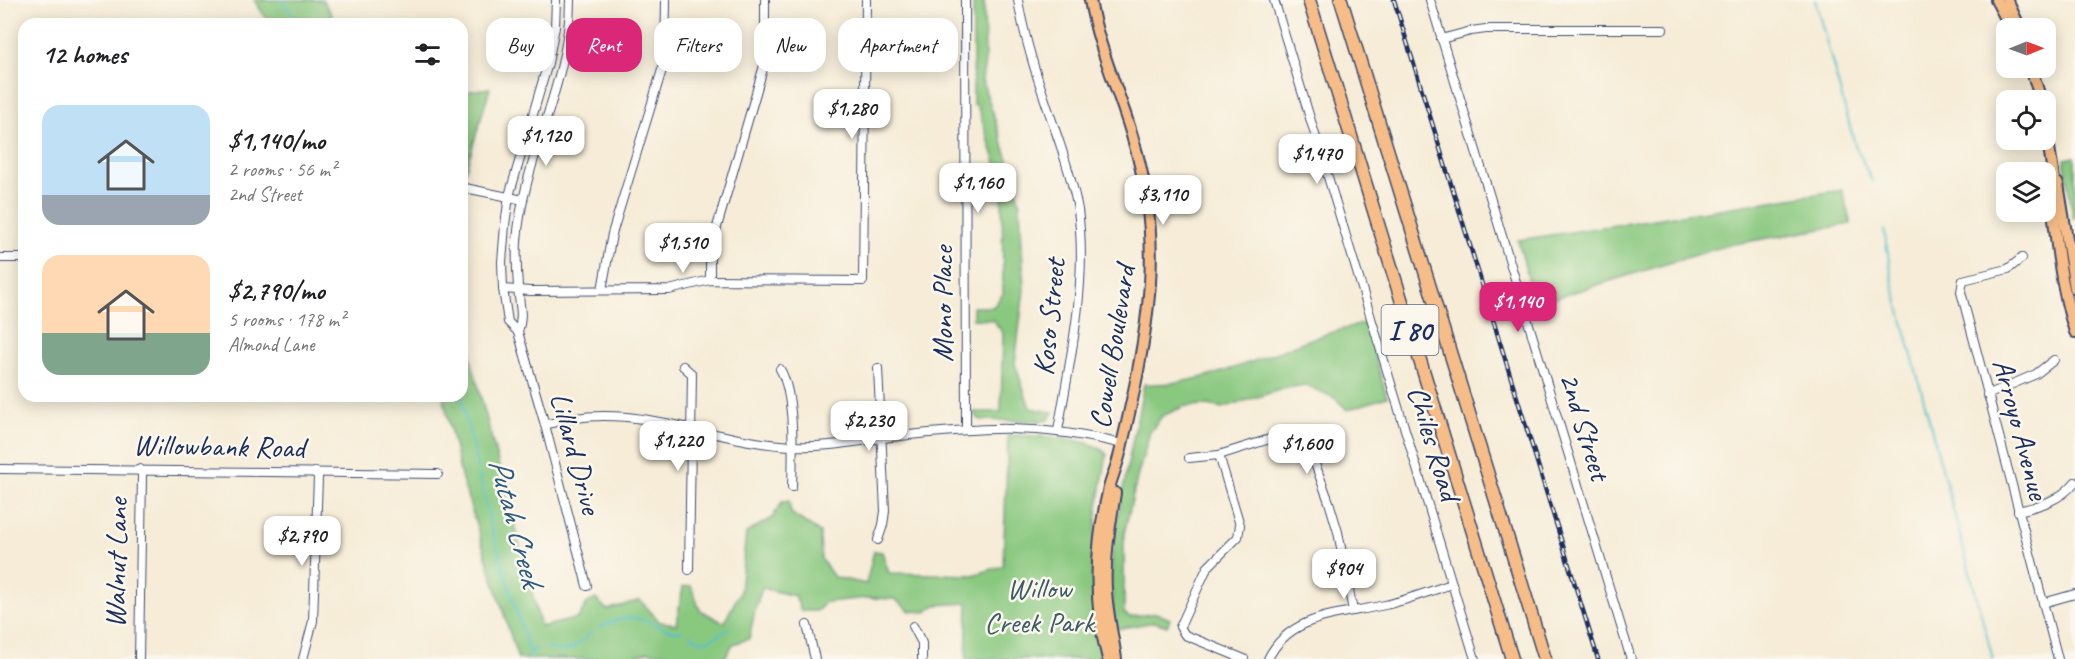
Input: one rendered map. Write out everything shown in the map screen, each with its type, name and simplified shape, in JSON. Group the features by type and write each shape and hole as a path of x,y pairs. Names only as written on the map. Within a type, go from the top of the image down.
{"highway":[{"name":"I 80","path":"1309,0 1512,659"},
{"name":"I 80","path":"1341,0 1545,659"}],"main road":[{"name":"Cowell Boulevard","path":"1090,0 1143,176 1149,223 1150,282 1147,312 1122,444 1108,492 1098,559 1097,585 1100,617 1108,659"},
{"path":"1996,0 2006,18"},
{"path":"2007,0 2015,18"},
{"path":"2056,182 2075,288"},
{"path":"2054,222 2061,281 2075,332"},
{"name":"Cowell Boulevard","path":"1116,659 1107,606 1106,563 1119,456"}],"street":[{"name":"Lillard Drive","path":"556,0 552,48 509,196 503,241 503,289 508,322 518,332 587,586"},
{"name":"Lillard Drive","path":"518,332 522,318 518,289 517,242 523,200 554,96 567,42 570,0"},
{"path":"602,290 612,234 665,60 666,0"},
{"path":"711,280 710,251 765,62 765,0"},
{"path":"503,289 530,291 669,290 711,280 863,281 866,0"},
{"name":"Mono Place","path":"965,0 966,429"},
{"name":"Koso Street","path":"1018,0 1023,31 1071,179 1078,210 1080,285 1058,431"},
{"name":"Chiles Road","path":"1274,0 1475,659"},
{"name":"2nd Street","path":"1430,0 1631,659"},
{"path":"1441,39 1486,29 1663,29"},
{"path":"540,92 554,96"},
{"path":"468,189 523,200"},
{"path":"503,241 517,242"},
{"path":"0,258 18,258"},
{"name":"Arroyo Avenue","path":"2022,258 2008,269 1963,280 1961,292 2058,659"},
{"path":"1987,395 2036,374 2054,360"},
{"path":"683,366 692,374 689,570"},
{"path":"878,368 885,511 878,540"},
{"path":"780,369 786,379 789,392 792,487"},
{"path":"545,425 574,417 608,415 633,417 749,440 792,446 966,429 1015,428 1058,431 1122,444"},
{"path":"1189,458 1219,455 1292,432 1302,433 1338,532 1353,611"},
{"path":"1219,455 1240,531 1238,537 1208,568 1180,627 1185,635 1244,659"},
{"name":"Willowbank Road","path":"0,469 438,474"},
{"name":"Walnut Lane","path":"139,659 142,475 140,469"},
{"path":"303,659 313,621 318,477 315,472"},
{"path":"2018,511 2045,504 2060,496 2075,482"},
{"path":"1268,659 1280,641 1301,624 1316,618 1389,604 1452,584"},
{"path":"2043,603 2075,594"},
{"path":"807,625 815,659"},
{"path":"913,626 922,643 922,659"}],"green space":[{"path":"254,0 323,0 334,18 266,18"},
{"path":"973,0 984,0 985,61 982,80 1020,204 1024,289 1015,364 1030,408 1053,412 1048,420 983,420 977,418 973,412 1001,412 1003,333 993,320 973,319 973,307 993,307 1003,294 1002,181 977,105 973,105"},
{"path":"490,88 468,162 468,91"},
{"path":"2075,157 2075,218 2073,218 2064,159"},
{"path":"1842,190 1851,224 1728,245 1535,304 1518,240"},
{"path":"1365,323 1387,397 1347,410 1335,398 1305,385 1286,388 1222,408 1208,405 1185,406 1162,416 1150,432 1124,534 1124,613 1130,617 1156,613 1170,619 1167,626 1155,622 1117,629 1111,591 1112,553 1144,384 1164,384 1206,376"},
{"name":"Willow Creek Park","path":"468,348 541,627 578,618 587,603 596,599 607,610 640,600 660,622 676,624 683,587 691,586 700,610 724,623 740,592 746,533 772,518 782,502 789,501 791,513 820,533 821,559 834,577 866,584 874,551 882,552 889,573 973,575 1003,566 1008,435 1061,438 1090,444 1107,455 1098,505 1092,563 1094,613 1102,659 966,659 968,603 935,605 926,612 910,611 895,599 869,598 826,602 817,611 801,611 795,596 762,588 749,639 733,644 724,659 690,659 685,656 648,652 626,659 518,659 461,476 444,402 468,402"}],"waterway":[{"name":"Putah Creek","path":"282,0 295,18"},
{"path":"1815,0 1855,145 1872,181"},
{"path":"1884,230 1899,307 1993,659"},
{"name":"Putah Creek","path":"462,402 491,527 531,659"},
{"path":"599,628 619,620 634,618 670,630 681,631"},
{"path":"690,634 705,641 729,628"},
{"path":"547,648 561,651 572,649 591,632"},
{"path":"529,652 537,649"}],"railway":[{"path":"1394,0 1598,659"}]}
